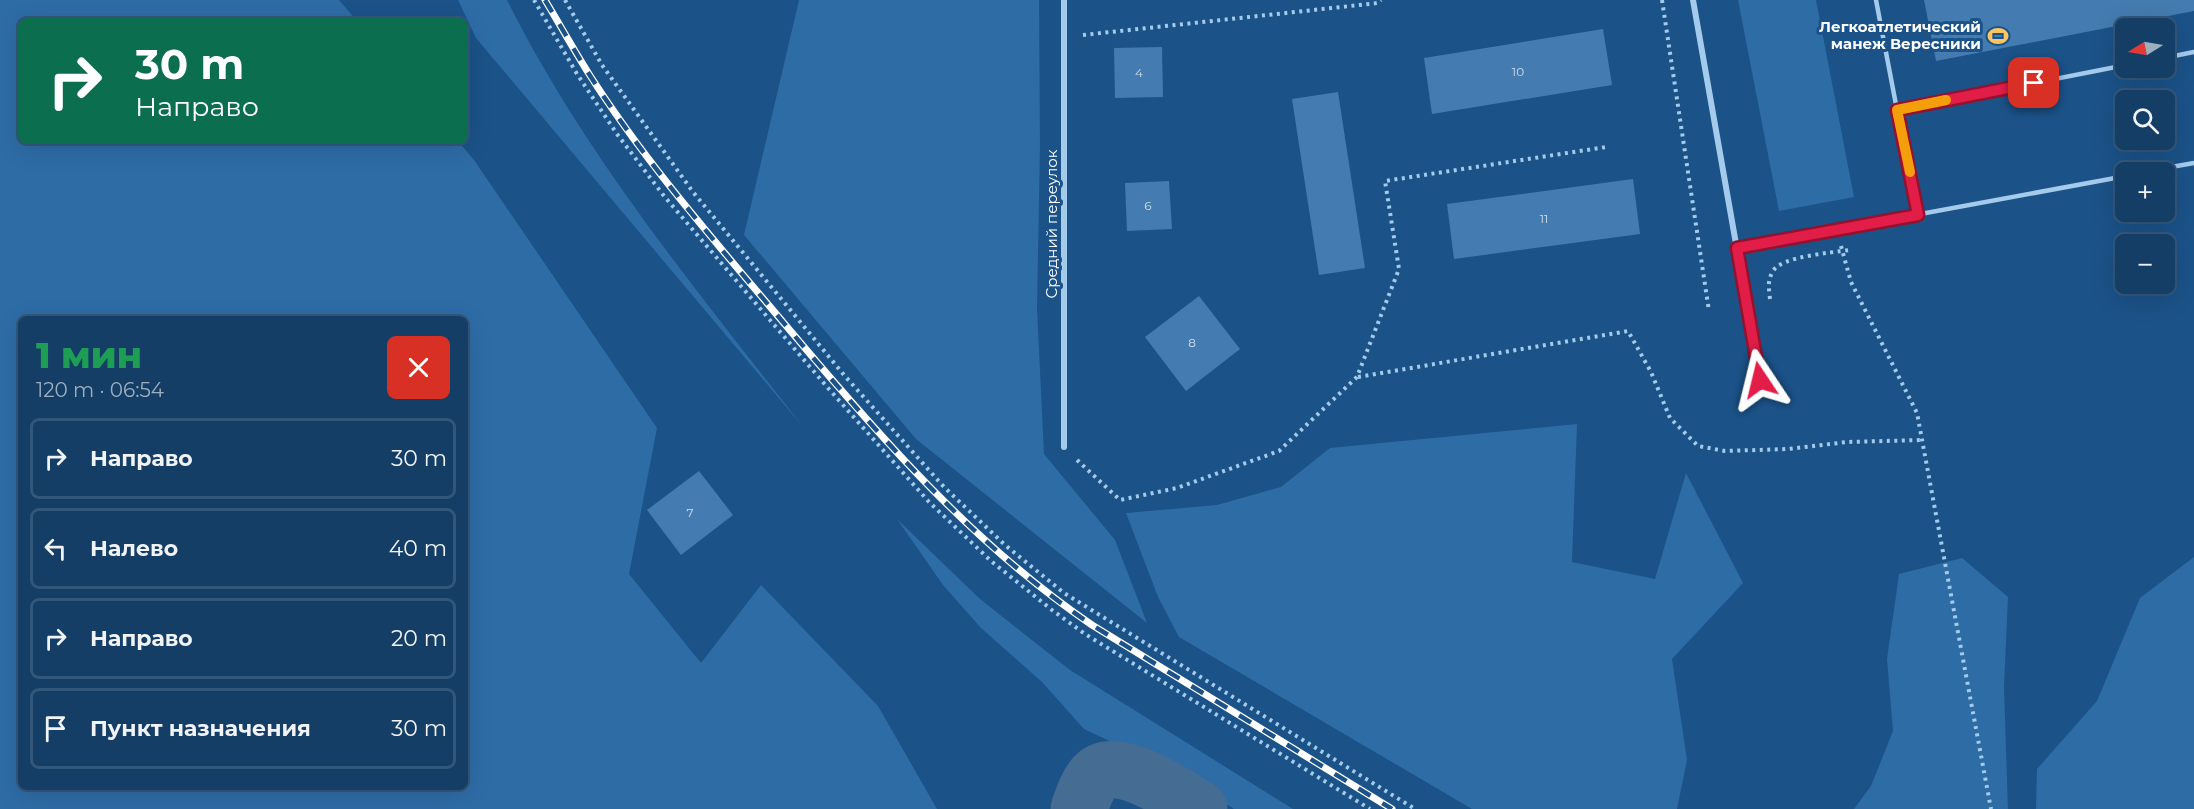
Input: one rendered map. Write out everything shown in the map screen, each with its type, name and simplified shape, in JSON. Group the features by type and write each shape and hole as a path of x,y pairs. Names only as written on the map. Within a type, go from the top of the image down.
{"street":[{"name":"Средний переулок","path":"1064,0 1064,447"},
{"path":"1693,0 1760,380"}],"lane":[{"path":"1876,0 1918,215"},
{"path":"2175,56 2194,52"},
{"path":"1897,110 2115,67"},
{"path":"2175,166 2194,163"},
{"path":"1737,248 2115,178"}],"path":[{"path":"534,0 577,74 617,135 664,196 820,380 929,502 1014,580 1085,634 1370,809"},
{"path":"565,0 602,65 693,192 844,375 944,487 1005,545 1064,593 1415,809"},
{"path":"1064,37 1378,3 1381,0"},
{"path":"1662,0 1709,311"},
{"path":"1064,447 1120,500 1177,488 1279,452 1357,377 1399,269 1385,181 1606,147"},
{"path":"1838,230 1851,282 1917,413 1991,809"},
{"path":"1770,299 1768,284 1773,270 1785,261 1849,250"},
{"path":"1357,377 1628,331 1651,372 1670,418 1698,446 1725,452 1788,449 1846,442 1922,440"}],"shaded area":[{"path":"0,0 339,0 354,18 18,18 18,144 461,144 474,160 657,428 629,574 701,663 761,585 878,706 937,809 0,809"},
{"path":"458,0 507,0 571,114 607,168 684,274 804,428 476,38"},
{"path":"799,0 1039,0 1040,146 1037,308 1044,454 1115,540 1147,623 916,439 744,235"},
{"path":"1738,0 1816,0 1854,197 1779,211"},
{"path":"1577,424 1572,562 1655,579 1686,473 1743,583 1672,659 1687,760 1677,809 1472,809 1179,637 1158,597 1126,513 1217,505 1281,487 1330,448"},
{"path":"897,519 980,599 1070,670 1293,809 1234,809 1205,790 1084,729 1042,682 981,628 943,585"},
{"path":"2194,557 2194,809 2036,809 2037,769 2097,701 2140,598"},
{"path":"1962,558 2008,597 2004,687 2008,809 1854,809 1871,786 1893,731 1887,659 1899,574"}],"building":[{"name":"Легкоатлетический манеж Вересники","path":"1924,0 2194,0 2194,11 2158,18 2115,18 2115,26 1936,61"},
{"path":"1603,29 1612,85 1432,114 1424,58"},
{"path":"1162,47 1163,97 1115,98 1114,48"},
{"path":"1338,92 1365,268 1319,275 1292,99"},
{"path":"1633,179 1640,234 1454,259 1447,204"},
{"path":"1169,181 1172,229 1127,231 1125,183"},
{"path":"1199,296 1240,349 1186,391 1145,337"},
{"path":"699,471 733,515 681,555 647,510"}],"waterway":[{"path":"1079,809 1093,779 1106,770 1119,770 1148,780 1199,809"}],"railway":[{"path":"545,0 611,108 684,204 857,409 968,524 1049,594 1092,625 1392,809"}],"slow traffic":[{"path":"1910,172 1897,110 1946,100"}],"place":[{"name":"Легкоатлетический манеж Вересники","path":"1998,36"}],"route":[{"path":"1760,380 1737,248 1918,215 1897,110 2034,83"}]}
